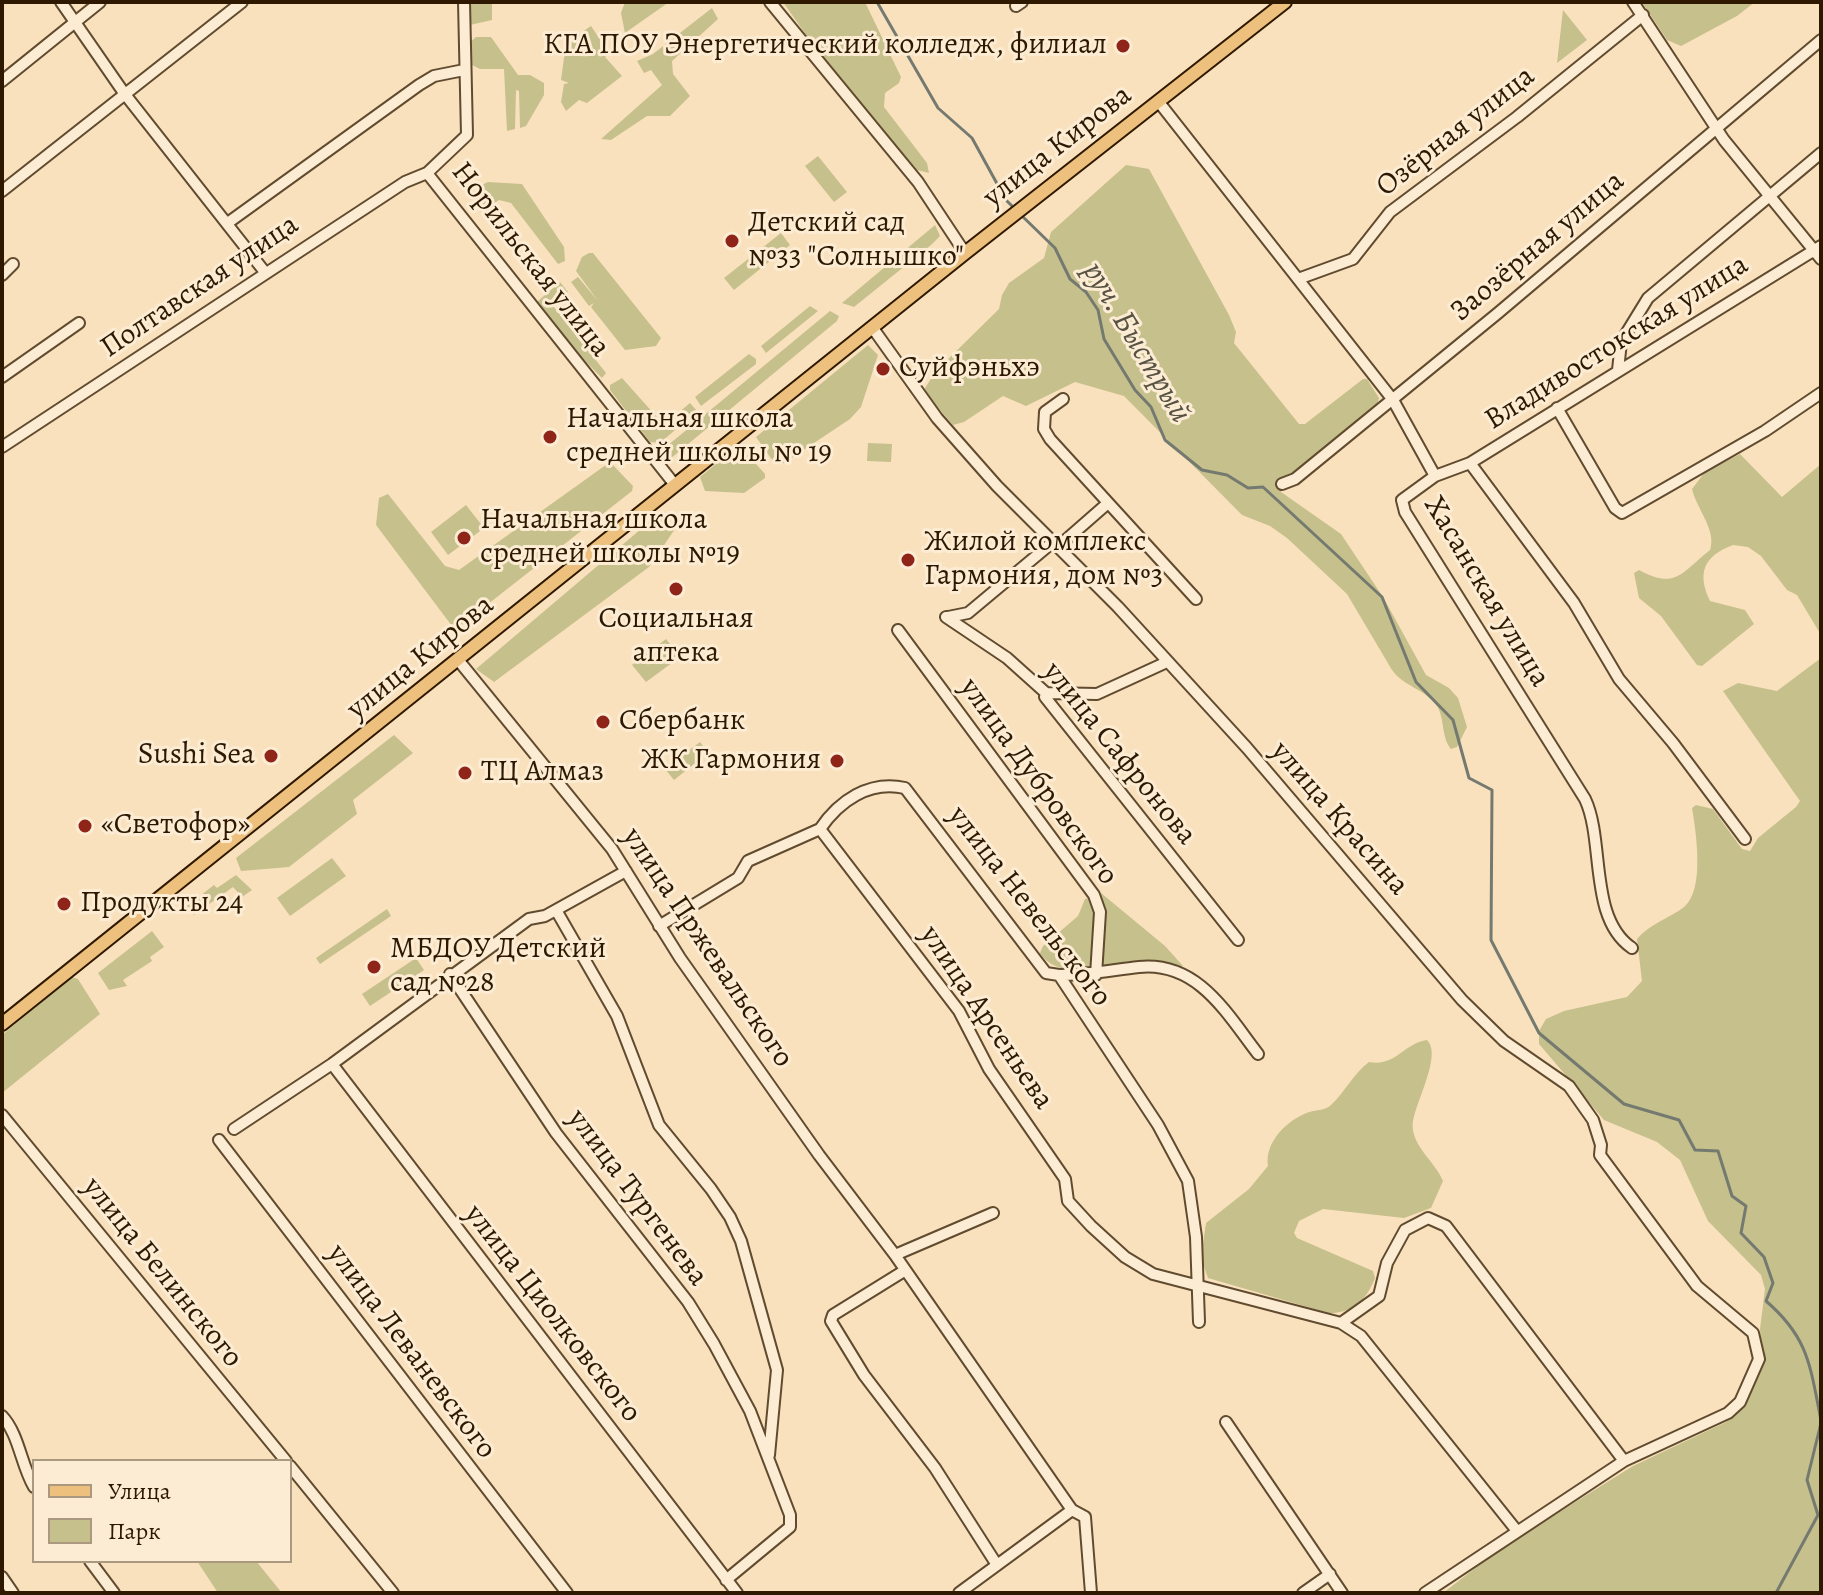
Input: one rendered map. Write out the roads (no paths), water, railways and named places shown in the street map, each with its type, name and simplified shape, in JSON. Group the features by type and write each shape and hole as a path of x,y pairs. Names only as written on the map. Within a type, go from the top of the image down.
{"main road":[{"name":"улица Кирова","path":"2,1024 459,661 872,327 1285,2"}],"street":[{"path":"61,2 124,93 229,222 264,271"},
{"path":"2,81 100,2"},
{"path":"2,191 242,2"},
{"name":"Норильская улица","path":"464,2 467,135 427,173 675,485"},
{"path":"770,2 918,182 955,232 965,253"},
{"path":"1633,2 1769,197 1819,252"},
{"name":"Озёрная улица","path":"1298,279 1353,259 1390,212 1517,117 1643,15"},
{"name":"Заозёрная улица","path":"1282,484 1295,479 1393,400 1821,40"},
{"path":"229,222 419,85 434,76 464,70"},
{"name":"Хасанская улица","path":"1158,101 1393,400 1435,476 1404,497 1402,506 1585,799 1595,827 1600,891 1616,926 1632,948"},
{"path":"1618,370 1621,342 1648,298 1821,153"},
{"name":"Полтавская улица","path":"2,447 264,271 405,182 427,173"},
{"name":"Владивостокская улица","path":"1435,476 1470,463 1618,370 1819,252"},
{"path":"2,275 13,264"},
{"path":"2,377 79,323"},
{"name":"улица Красина","path":"872,327 937,418 1247,748 1462,1000 1504,1041 1569,1086 1593,1120 1601,1145 1600,1155 1608,1167 1697,1286 1746,1326 1757,1342 1759,1359 1735,1407 1624,1461"},
{"path":"1557,408 1615,508 1622,513 1765,431 1821,393"},
{"path":"1063,399 1045,412 1044,429 1196,599"},
{"path":"1470,463 1569,595 1619,679 1673,743 1745,839"},
{"path":"1056,543 1108,503"},
{"name":"улица Сафронова","path":"1056,543 968,613 946,617 1007,658 1046,693 1045,697 1238,940"},
{"name":"улица Дубровского","path":"898,630 1094,895 1100,912 1096,975"},
{"name":"улица Пржевальского","path":"459,661 596,827 659,926 819,1155 895,1255 1072,1510 1085,1517 1088,1523 1091,1593"},
{"path":"1046,693 1097,694 1167,662"},
{"name":"улица Невельского","path":"820,829 836,808 853,795 893,786 905,788 1046,973 1059,975 1158,1125 1188,1181 1198,1288"},
{"path":"659,926 738,878 748,861 820,829"},
{"name":"улица Арсеньева","path":"820,829 959,1011 989,1069 1065,1179 1068,1201 1125,1257 1153,1274 1198,1288"},
{"path":"234,1129 332,1064 450,974 529,919 556,910 626,871"},
{"path":"556,910 617,1016 659,1125 711,1189 730,1217 741,1241 777,1370 769,1461"},
{"path":"1059,975 1096,975 1153,966 1201,982 1258,1054"},
{"name":"улица Тургенева","path":"450,974 556,1133 688,1302 738,1386 790,1515 790,1527 726,1580"},
{"name":"улица Циолковского","path":"332,1064 737,1593"},
{"name":"улица Белинского","path":"2,1115 284,1459"},
{"name":"улица Леваневского","path":"219,1140 567,1593"},
{"path":"895,1255 993,1213"},
{"path":"1341,1323 1379,1296 1396,1241 1422,1219 1435,1219 1446,1226 1624,1461 1425,1593"},
{"path":"904,1271 833,1315 831,1321 864,1375 935,1468 997,1565"},
{"path":"1199,1322 1198,1288 1341,1323 1368,1342 1517,1531"},
{"path":"2,1416 11,1429 32,1482"},
{"path":"1226,1422 1342,1593"},
{"path":"292,1468 393,1593"},
{"path":"959,1593 1072,1510"},
{"path":"92,1563 114,1593"},
{"path":"1303,1593 1330,1574"},
{"path":"2,1577 13,1593"}],"waterway":[{"name":"руч. Быстрый","path":"877,2 938,108 972,138 1006,200 1016,210"},
{"name":"руч. Быстрый","path":"1021,215 1055,248 1070,279 1086,292 1098,310 1104,339 1135,390 1151,407 1165,440 1202,470 1227,475 1248,488 1263,487 1382,597 1416,682 1453,720 1469,778 1492,790 1491,940 1539,1033 1624,1104 1679,1120 1695,1150 1718,1151 1732,1196 1746,1206 1741,1233 1764,1257 1773,1283 1766,1301 1791,1328 1806,1354 1821,1420"},
{"name":"руч. Быстрый","path":"1776,1593 1818,1515 1807,1480 1821,1423"}],"place":[{"name":"КГА ПОУ Энергетический колледж, филиал","path":"1123,46"},
{"name":"Детский сад №33 \"Солнышко\"","path":"732,241"},
{"name":"Суйфэньхэ","path":"883,369"},
{"name":"Начальная школа средней школы № 19","path":"550,437"},
{"name":"Начальная школа средней школы №19","path":"464,538"},
{"name":"Жилой комплекс Гармония, дом №3","path":"908,560"},
{"name":"Социальная аптека","path":"676,589"},
{"name":"Сбербанк","path":"603,722"},
{"name":"Sushi Sea","path":"271,756"},
{"name":"ЖК Гармония","path":"837,761"},
{"name":"ТЦ Алмаз","path":"465,773"},
{"name":"«Светофор»","path":"85,826"},
{"name":"Продукты 24","path":"64,904"},
{"name":"МБДОУ Детский сад №28","path":"374,967"}]}
